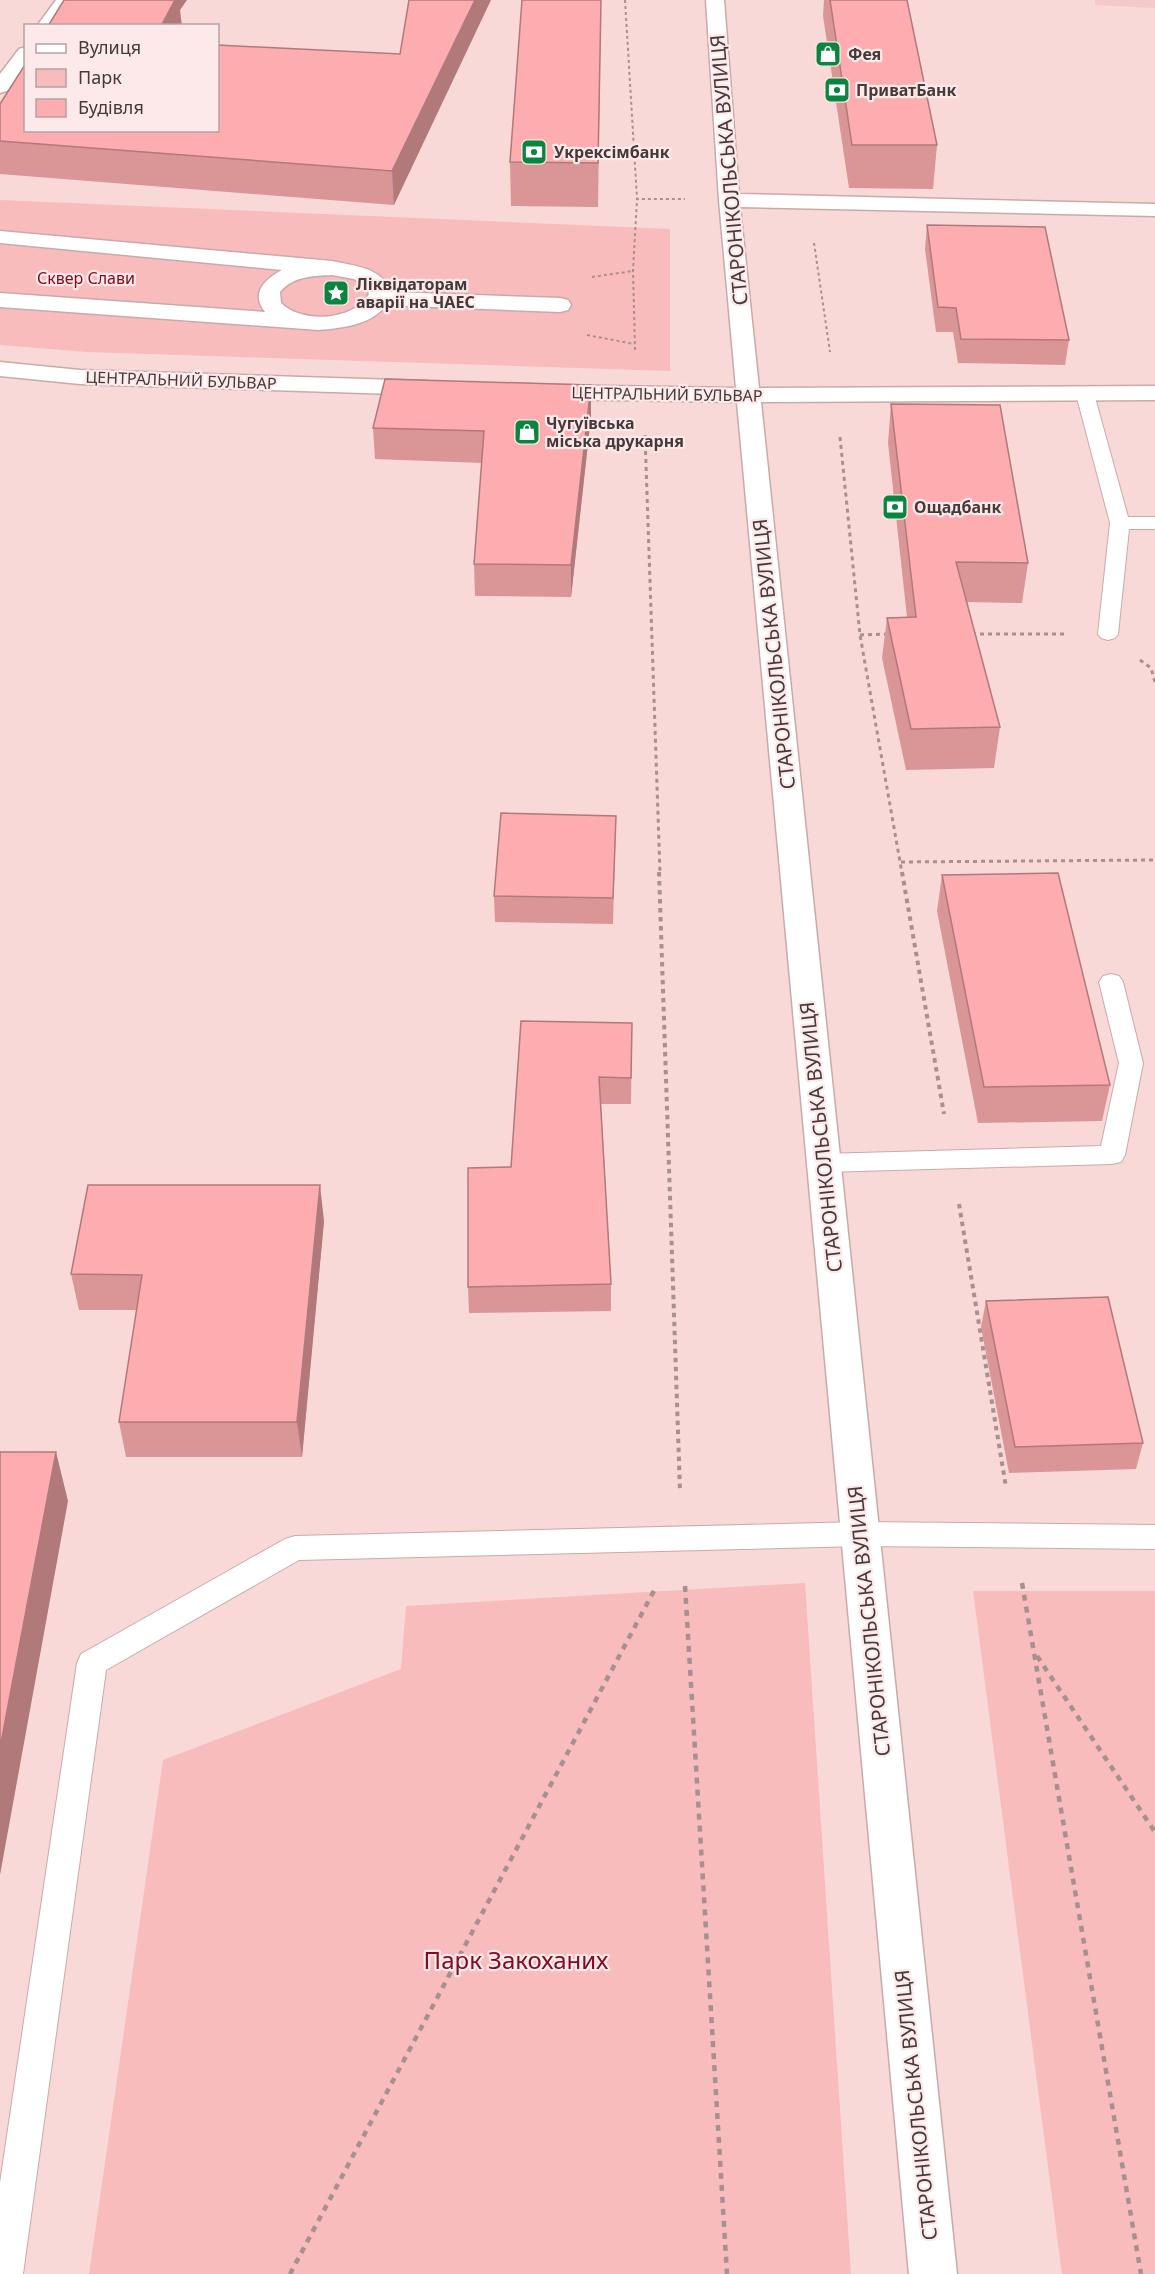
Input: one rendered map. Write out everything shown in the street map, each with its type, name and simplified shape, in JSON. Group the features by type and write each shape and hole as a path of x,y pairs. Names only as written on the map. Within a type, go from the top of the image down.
{"street":[{"path":"47,24 65,0"},
{"name":"СТАРОНІКОЛЬСЬКА ВУЛИЦЯ","path":"716,0 729,200 933,2274"},
{"path":"0,87 24,56"},
{"path":"729,200 1155,210"},
{"path":"0,237 351,270 366,275 377,283 381,292 379,302 370,311 355,318 327,323 0,300"},
{"path":"297,321 271,308 267,298 270,289 279,280 294,273 332,268"},
{"path":"380,298 560,305"},
{"name":"ЦЕНТРАЛЬНИЙ БУЛЬВАР","path":"0,369 80,377 452,389"},
{"name":"ЦЕНТРАЛЬНИЙ БУЛЬВАР","path":"524,391 644,395 1155,393"}],"lane":[{"path":"1085,394 1120,523 1108,634"},
{"path":"1120,523 1155,522"},
{"path":"824,1163 1112,1155 1143,1063 1111,982"},
{"path":"4,2274 92,1663 295,1548 860,1534 1155,1537"}],"path":[{"path":"625,0 637,199 633,271 634,344 644,395 682,1539 727,2274"},
{"path":"637,199 729,200"},
{"path":"860,634 896,634"},
{"path":"967,634 1108,634"},
{"path":"868,677 1141,2274"},
{"path":"901,862 1155,860"},
{"path":"290,2274 682,1539"},
{"path":"1035,1653 1155,1832"}],"shaded area":[{"path":"1095,0 1155,0 1155,8 1095,5"}],"green space":[{"name":"Сквер Слави","path":"0,200 670,229 670,371 87,352 0,345"},
{"name":"Парк Закоханих","path":"805,1583 851,2274 89,2274 163,1760 401,1669 406,1606"},
{"path":"973,1591 1155,1591 1155,2274 1062,2274"}],"building":[{"path":"64,0 175,0 162,24 49,24"},
{"path":"409,0 475,0 392,171 0,141 0,104 24,66 24,132 219,132 219,45 400,54"},
{"path":"522,0 601,0 598,163 510,162"},
{"path":"830,0 907,0 937,145 852,145"},
{"path":"927,225 1045,227 1069,340 961,339 956,308 938,307"},
{"path":"385,379 591,385 571,565 474,564 484,431 373,428"},
{"path":"891,404 1000,405 1028,563 956,562 1000,727 911,729 887,618 916,617"},
{"path":"501,813 616,816 613,898 494,896"},
{"path":"1058,873 1110,1085 984,1087 942,875"},
{"path":"521,1021 632,1023 631,1078 599,1077 611,1284 468,1287 468,1168 511,1167"},
{"path":"88,1185 320,1185 297,1422 119,1422 142,1275 71,1274"},
{"path":"1108,1297 1143,1443 1015,1447 986,1301"},
{"path":"0,1452 56,1452 0,1748"}],"place":[{"name":"Фея","path":"828,54"},
{"name":"ПриватБанк","path":"837,90"},
{"name":"Укрексімбанк","path":"534,152"},
{"name":"Ліквідаторам аварії на ЧАЕС","path":"336,293"},
{"name":"Чугуївська міська друкарня","path":"527,432"},
{"name":"Ощадбанк","path":"895,507"}]}
